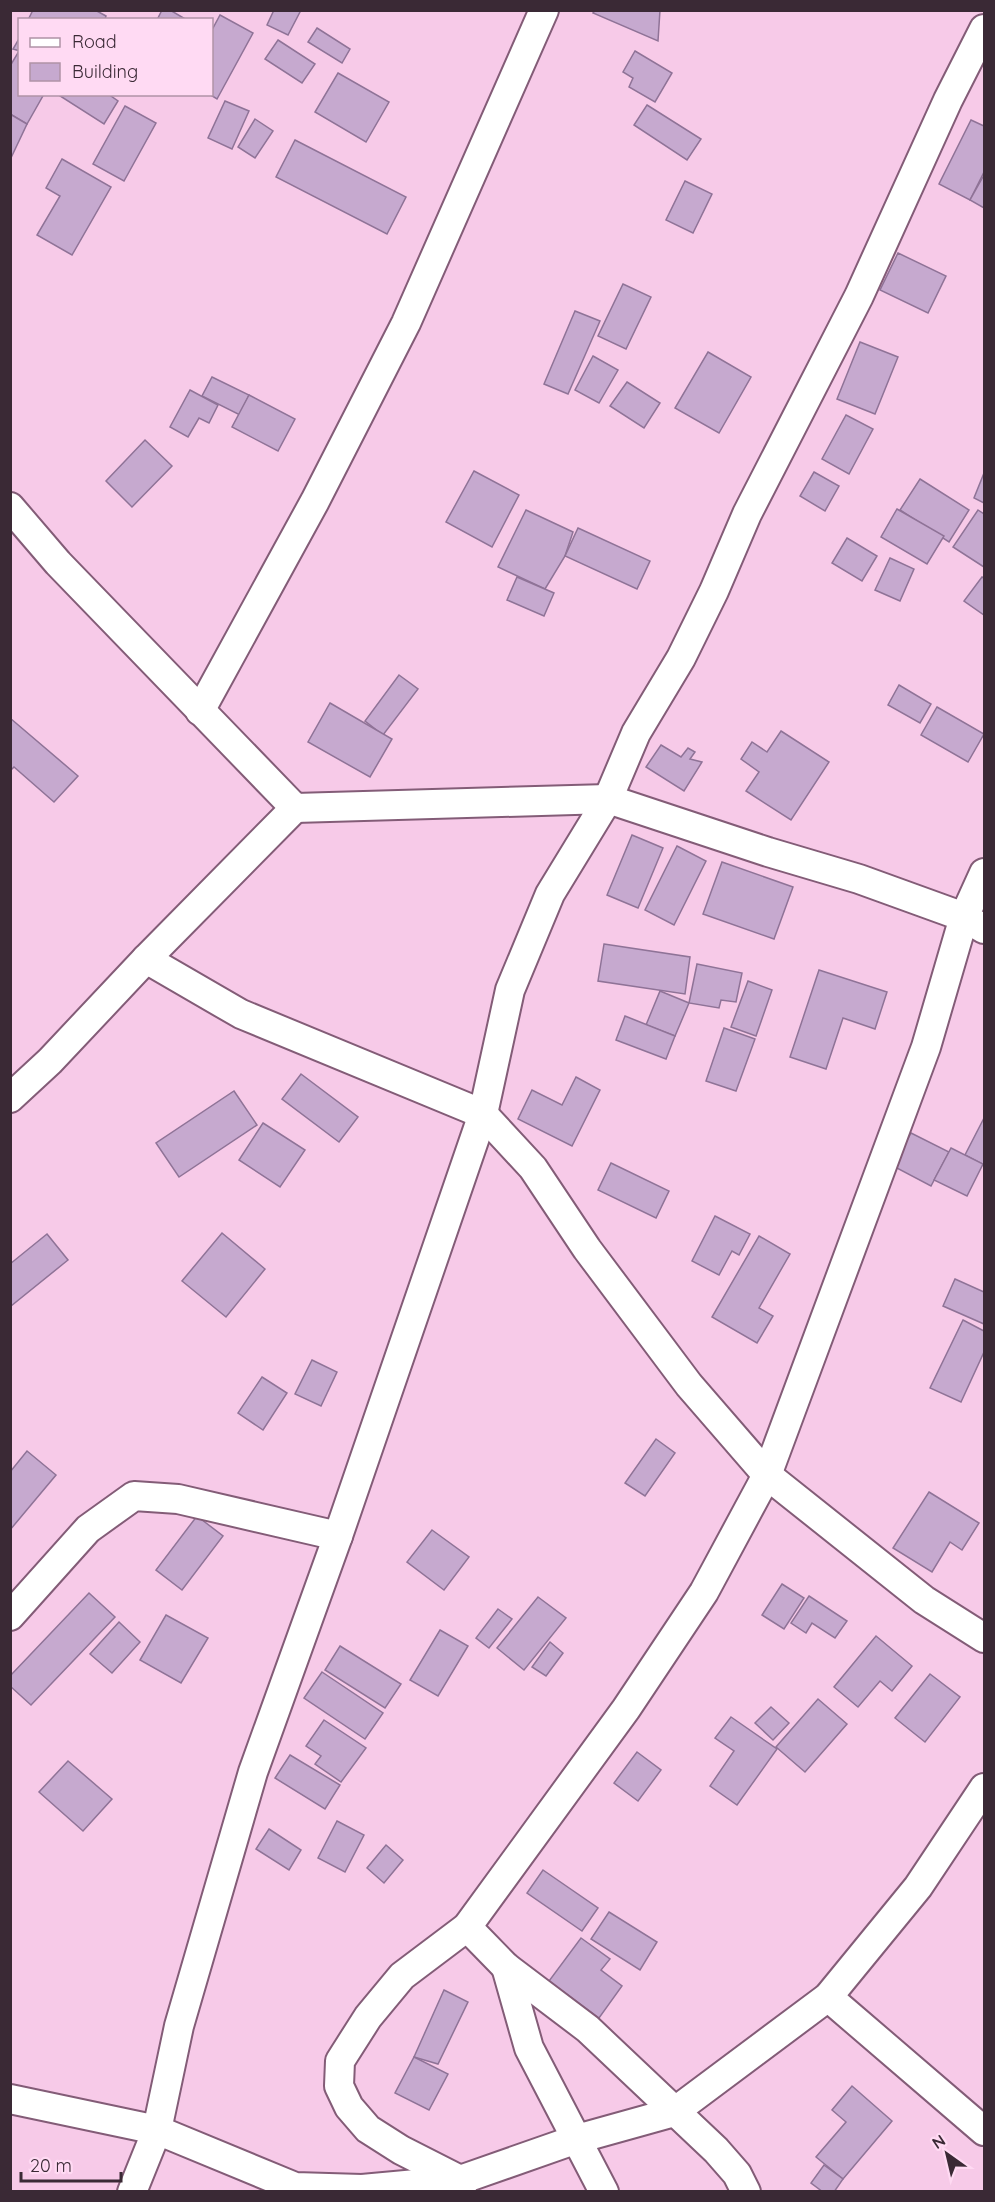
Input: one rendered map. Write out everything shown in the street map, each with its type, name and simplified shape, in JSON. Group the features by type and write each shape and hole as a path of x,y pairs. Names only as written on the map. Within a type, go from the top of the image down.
{"street":[{"path":"200,711 315,501 406,322 544,10"},
{"path":"132,2192 157,2130 179,2026 253,1772 338,1536 483,1114 510,990 550,894 608,799 636,733 681,658 714,591 747,514 859,296 948,100 984,29"},
{"path":"10,507 58,563 295,808"},
{"path":"10,1098 50,1061 146,959 295,808 608,799 768,852 859,879 974,923"},
{"path":"461,2186 368,2129 349,2107 339,2086 340,2061 368,2017 402,1976 467,1927 639,1689 704,1592 767,1475 974,923 984,873"},
{"path":"146,959 241,1014 483,1114 533,1168 587,1249 689,1385 767,1475 924,1600 984,1638"},
{"path":"10,1617 88,1529 134,1496 178,1499 338,1536"},
{"path":"10,2099 157,2130 295,2187 362,2189 461,2186 577,2139 674,2112 828,1997 918,1887 984,1788"},
{"path":"467,1927 506,1967 588,2029 716,2150 737,2174 746,2192"},
{"path":"506,1967 529,2048 604,2192"},
{"path":"828,1997 984,2131"}],"building":[{"path":"33,10 95,10 106,16 106,18 29,18"},
{"path":"162,10 170,10 184,18 158,18"},
{"path":"274,10 301,10 288,35 267,25"},
{"path":"595,10 660,10 658,41 593,13"},
{"path":"220,15 253,33 217,99 212,96 213,28"},
{"path":"317,28 350,49 342,63 308,42"},
{"path":"18,40 18,50 13,49"},
{"path":"278,40 315,64 302,83 265,59"},
{"path":"635,51 672,73 655,102 629,87 633,78 623,72"},
{"path":"18,53 18,96 43,96 27,124 10,114 10,66"},
{"path":"338,73 389,102 366,142 315,112"},
{"path":"60,96 111,96 118,101 104,124"},
{"path":"225,101 249,111 232,149 208,138"},
{"path":"647,105 701,139 687,160 634,125"},
{"path":"125,106 156,123 124,181 93,164"},
{"path":"10,114 27,124 10,160"},
{"path":"255,119 273,131 255,158 238,147"},
{"path":"971,120 984,126 984,172 970,200 939,184"},
{"path":"295,140 406,197 387,234 276,177"},
{"path":"62,159 111,187 72,255 37,235 60,196 46,188"},
{"path":"984,175 984,208 970,200"},
{"path":"685,181 712,194 693,233 666,220"},
{"path":"898,253 946,276 928,313 880,290"},
{"path":"623,284 651,297 626,349 598,336"},
{"path":"575,311 600,321 568,394 544,384"},
{"path":"860,342 898,357 875,414 837,399"},
{"path":"708,352 751,377 719,433 675,408"},
{"path":"593,356 618,370 599,403 575,390"},
{"path":"212,377 249,395 240,415 202,396"},
{"path":"627,382 660,403 644,428 610,406"},
{"path":"190,390 218,405 209,423 199,418 188,437 170,427"},
{"path":"249,395 295,419 278,451 232,427"},
{"path":"846,415 873,429 849,474 822,459"},
{"path":"145,440 172,466 132,507 106,481"},
{"path":"474,471 519,495 492,547 446,522"},
{"path":"814,472 839,486 825,511 800,496"},
{"path":"984,473 984,503 974,498"},
{"path":"920,479 969,510 949,542 900,510"},
{"path":"897,509 944,536 927,564 881,537"},
{"path":"526,510 573,532 565,556 545,589 498,567"},
{"path":"978,510 984,514 984,567 953,547"},
{"path":"578,528 650,561 637,589 565,556"},
{"path":"847,538 877,556 862,581 832,563"},
{"path":"890,558 914,569 900,601 875,590"},
{"path":"517,577 554,593 544,616 507,600"},
{"path":"982,577 984,578 984,615 964,601"},
{"path":"399,675 418,689 383,735 365,721"},
{"path":"899,685 931,704 920,723 888,705"},
{"path":"330,703 392,739 370,777 308,742"},
{"path":"937,707 984,734 968,762 921,735"},
{"path":"10,718 78,776 54,802 14,767 10,771"},
{"path":"781,731 829,762 791,820 746,791 759,772 741,759 752,742 767,752"},
{"path":"661,745 681,757 688,748 695,752 690,759 702,762 684,791 646,767"},
{"path":"632,835 663,848 638,908 607,895"},
{"path":"677,846 706,861 674,925 645,910"},
{"path":"722,862 793,887 774,939 703,914"},
{"path":"604,944 690,957 685,994 598,981"},
{"path":"697,964 742,973 736,1002 721,1000 719,1008 689,1003"},
{"path":"819,970 887,992 875,1029 843,1018 826,1069 790,1057"},
{"path":"748,981 772,990 756,1036 731,1027"},
{"path":"660,991 689,1003 675,1036 646,1025"},
{"path":"625,1016 675,1036 666,1059 616,1040"},
{"path":"724,1028 755,1039 736,1091 706,1081"},
{"path":"301,1074 358,1117 339,1142 282,1099"},
{"path":"576,1077 600,1090 572,1146 518,1119 532,1090 562,1105"},
{"path":"234,1091 257,1125 179,1177 156,1143"},
{"path":"984,1118 984,1165 965,1155"},
{"path":"263,1123 305,1150 280,1187 239,1160"},
{"path":"911,1133 949,1152 931,1186 893,1166"},
{"path":"951,1148 983,1164 967,1196 934,1180"},
{"path":"611,1163 669,1191 656,1218 598,1190"},
{"path":"715,1216 750,1234 739,1255 732,1251 719,1275 692,1261"},
{"path":"222,1233 265,1269 226,1317 182,1281"},
{"path":"47,1234 68,1260 11,1306 10,1264"},
{"path":"759,1236 790,1254 759,1308 773,1316 757,1343 712,1317"},
{"path":"955,1279 984,1292 984,1324 943,1306"},
{"path":"963,1320 984,1331 984,1352 961,1402 930,1388"},
{"path":"312,1360 337,1372 321,1406 295,1394"},
{"path":"262,1377 287,1393 263,1430 238,1413"},
{"path":"656,1439 675,1453 645,1496 625,1483"},
{"path":"27,1451 56,1475 10,1530 10,1472"},
{"path":"929,1492 979,1523 962,1550 950,1542 932,1572 893,1548"},
{"path":"197,1516 223,1536 182,1590 156,1570"},
{"path":"432,1530 469,1557 444,1590 407,1562"},
{"path":"782,1584 804,1598 784,1629 762,1615"},
{"path":"89,1593 115,1617 31,1705 10,1686 10,1676"},
{"path":"809,1596 847,1621 835,1638 812,1623 806,1633 791,1623"},
{"path":"538,1597 566,1618 524,1670 497,1648"},
{"path":"498,1609 512,1619 489,1648 476,1638"},
{"path":"166,1615 208,1638 181,1683 140,1660"},
{"path":"119,1622 140,1642 112,1673 90,1654"},
{"path":"440,1630 468,1646 438,1696 410,1680"},
{"path":"876,1636 912,1666 892,1691 880,1681 858,1707 834,1687"},
{"path":"550,1642 563,1653 546,1676 532,1667"},
{"path":"340,1646 401,1684 385,1708 325,1670"},
{"path":"322,1672 383,1713 365,1739 304,1698"},
{"path":"930,1674 960,1697 925,1742 895,1718"},
{"path":"818,1699 847,1724 805,1772 776,1747"},
{"path":"771,1707 789,1723 773,1740 755,1723"},
{"path":"731,1717 777,1749 737,1805 710,1786 734,1751 715,1738"},
{"path":"324,1720 366,1748 341,1782 315,1764 321,1756 306,1746"},
{"path":"637,1752 661,1770 638,1801 614,1783"},
{"path":"290,1755 340,1785 325,1809 275,1778"},
{"path":"68,1761 112,1799 83,1831 39,1792"},
{"path":"337,1821 364,1835 345,1872 318,1858"},
{"path":"269,1829 301,1850 289,1870 256,1849"},
{"path":"386,1845 403,1860 384,1883 367,1868"},
{"path":"543,1870 598,1908 582,1931 527,1893"},
{"path":"609,1912 657,1942 640,1970 591,1939"},
{"path":"581,1938 610,1959 601,1970 622,1986 599,2018 549,1981"},
{"path":"444,1990 468,2002 438,2064 414,2057"},
{"path":"414,2057 448,2074 429,2110 395,2093"},
{"path":"852,2086 892,2121 843,2179 816,2157 846,2122 832,2110"},
{"path":"824,2165 843,2179 834,2192 823,2192 811,2183"}]}
